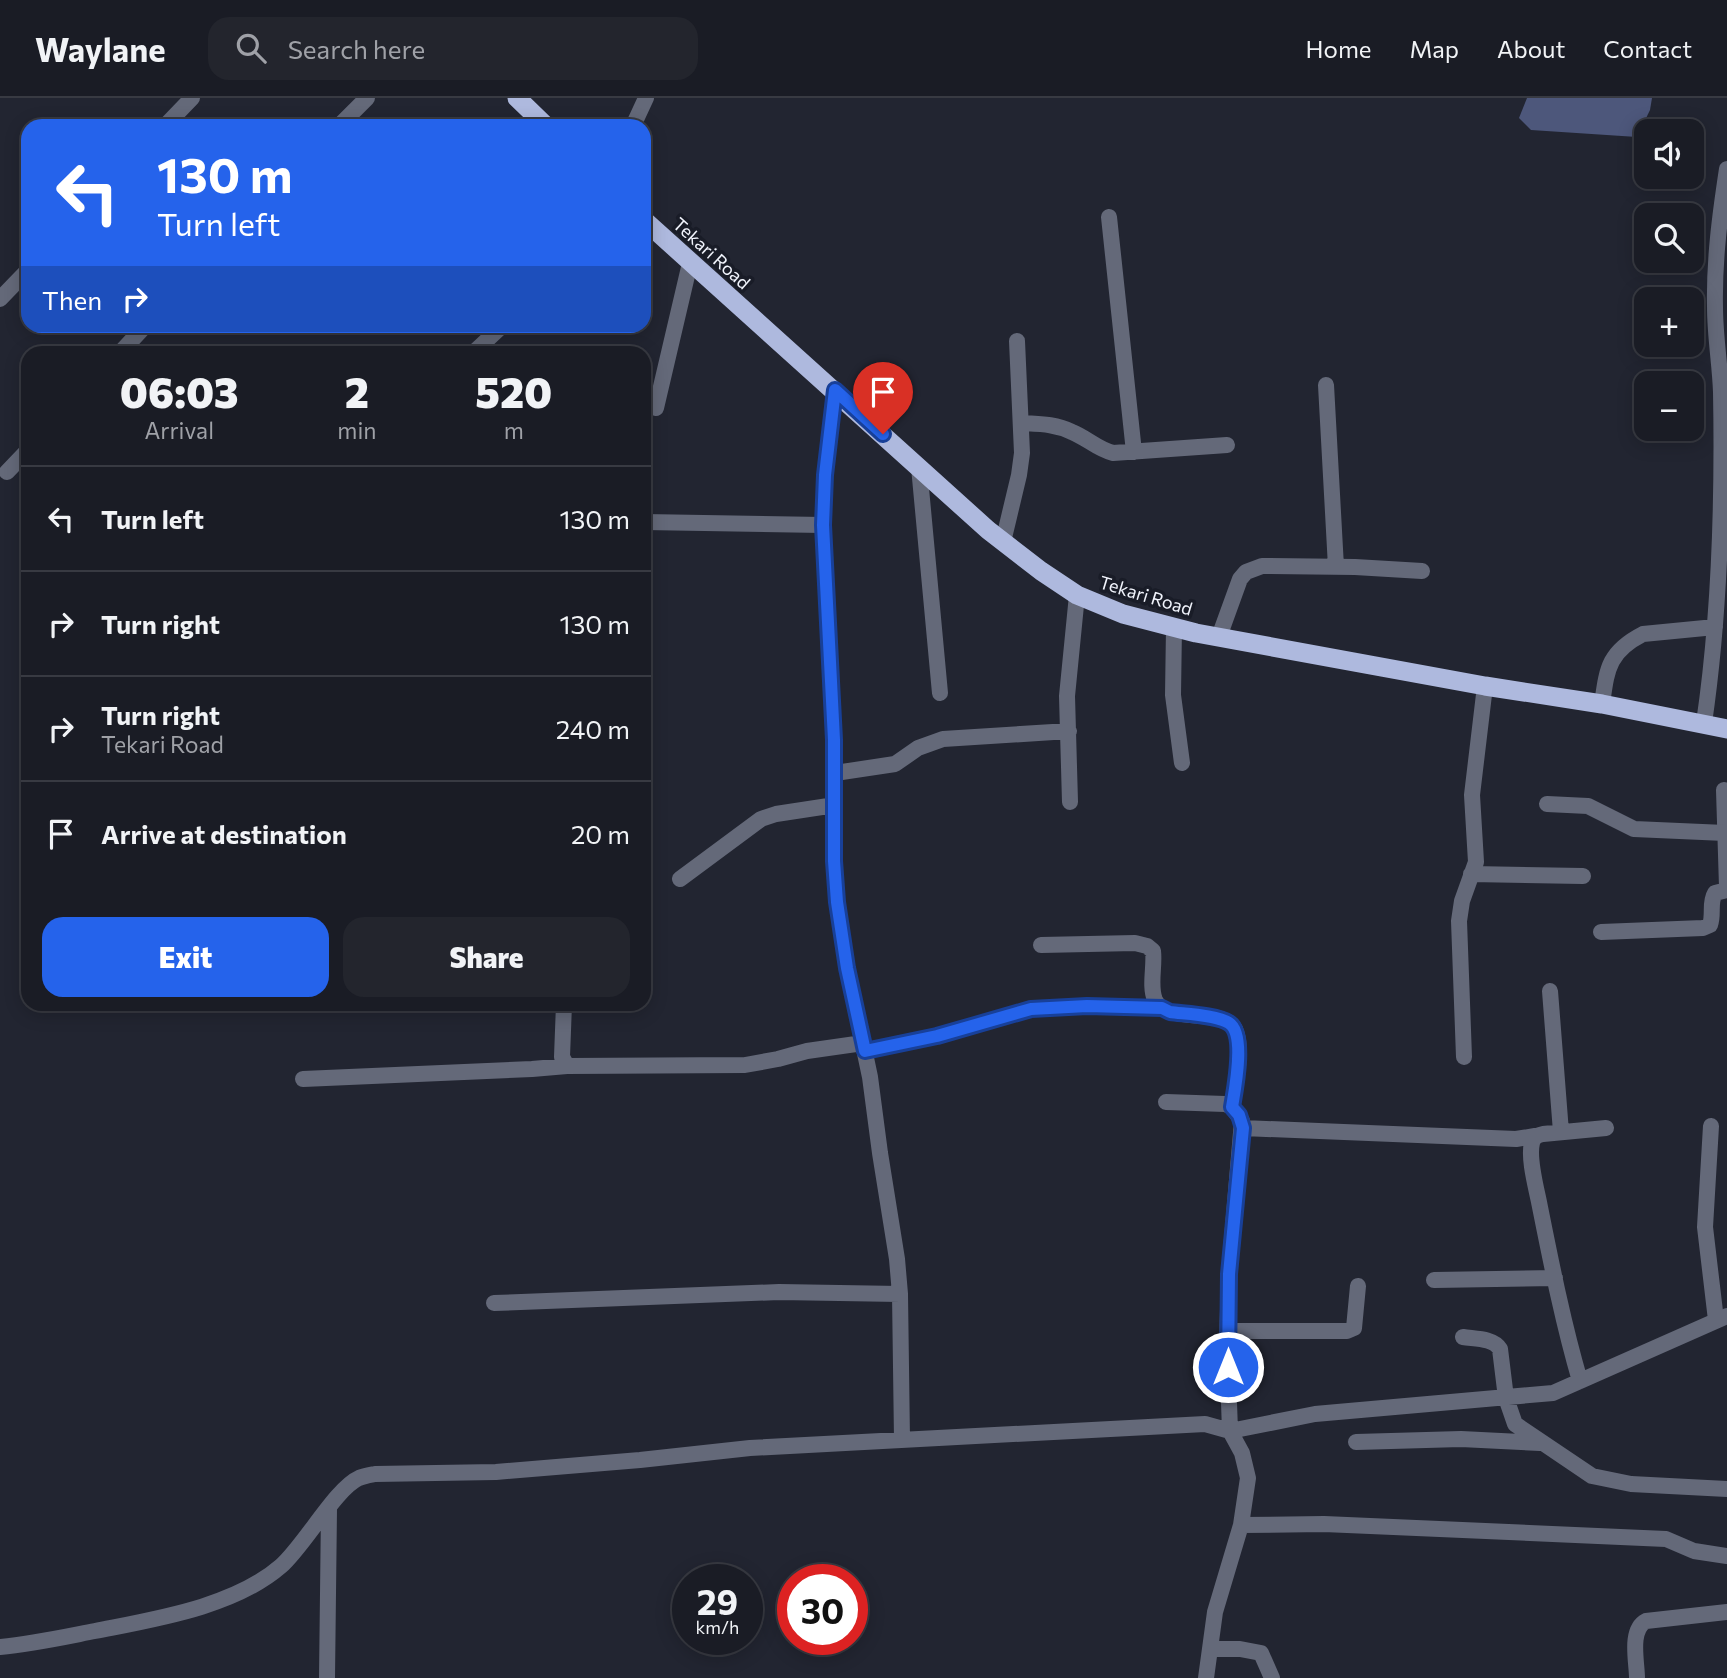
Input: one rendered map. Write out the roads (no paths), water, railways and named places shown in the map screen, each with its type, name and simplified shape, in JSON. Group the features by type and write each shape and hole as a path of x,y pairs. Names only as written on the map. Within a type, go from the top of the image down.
{"highway":[{"path":"517,98 539,119"},
{"name":"Tekari Road","path":"651,226 1003,542 1077,595 1123,614 1219,637 1602,704 1727,729"}],"street":[{"path":"172,119 192,98"},
{"path":"346,119 367,98"},
{"path":"636,119 646,98"},
{"path":"1704,723 1723,565 1724,391 1715,309 1721,259 1716,239 1727,169"},
{"path":"1110,217 1133,452"},
{"path":"656,408 691,262"},
{"path":"0,299 21,277"},
{"path":"126,346 138,333"},
{"path":"481,346 494,333"},
{"path":"1003,542 1019,475 1022,423 1017,341"},
{"path":"1326,386 1336,567"},
{"path":"835,390 825,475 823,525 835,774 834,861 847,968 864,1047 897,1259 902,1440"},
{"path":"1022,423 1054,425 1072,431 1103,451 1112,453 1227,445"},
{"path":"7,472 21,457"},
{"path":"919,467 940,693"},
{"path":"651,522 823,525"},
{"path":"1219,637 1240,579 1245,572 1262,566 1422,571"},
{"path":"1070,803 1067,696 1077,595"},
{"path":"1174,627 1173,695 1182,763"},
{"path":"1602,704 1606,670 1610,662 1636,637 1654,632 1715,627"},
{"path":"1464,1057 1458,921 1477,854 1472,795 1485,685"},
{"path":"835,774 895,764 929,742 943,739 1069,731"},
{"path":"1601,932 1703,928 1710,925 1713,918 1712,899 1715,893 1727,888 1724,790"},
{"path":"1548,804 1588,806 1634,829 1726,832"},
{"path":"680,879 761,820 776,814 835,805"},
{"path":"1471,874 1583,876"},
{"path":"1041,945 1135,943 1147,946 1153,951 1155,1002 1170,1012 1223,1020 1231,1023 1236,1030 1237,1076 1232,1107"},
{"path":"1550,990 1561,1132"},
{"path":"303,1079 567,1066 745,1065 807,1051 864,1047 937,1036 1031,1009 1087,1006 1162,1008"},
{"path":"564,1011 562,1057 567,1066"},
{"path":"1166,1102 1217,1102 1232,1107 1239,1115 1243,1128 1231,1251 1228,1331 1230,1431 1242,1453 1248,1478 1241,1525 1215,1612 1206,1678"},
{"path":"0,1647 125,1625 203,1606 239,1592 281,1566 344,1489 358,1478 375,1474 496,1472 750,1448 1205,1424 1230,1431 1315,1413 1553,1393 1721,1317 1705,1227 1711,1126"},
{"path":"1243,1128 1516,1139 1606,1128"},
{"path":"1535,1136 1532,1142 1533,1166 1568,1338 1580,1381"},
{"path":"1434,1280 1555,1278"},
{"path":"1228,1331 1347,1331 1354,1328 1356,1322 1358,1286"},
{"path":"494,1303 769,1292 900,1294"},
{"path":"1463,1338 1490,1342 1500,1349 1506,1398 1515,1424 1592,1476 1631,1484 1727,1489"},
{"path":"1356,1441 1461,1439 1543,1443"},
{"path":"327,1678 329,1509"},
{"path":"1241,1525 1324,1524 1666,1539 1694,1551 1727,1556"},
{"path":"1637,1678 1639,1625 1646,1621 1727,1612"},
{"path":"1210,1649 1240,1649 1261,1653 1272,1678"}],"water":[{"path":"1527,98 1652,98 1646,119 1634,119 1634,137 1531,130 1519,118"}]}
